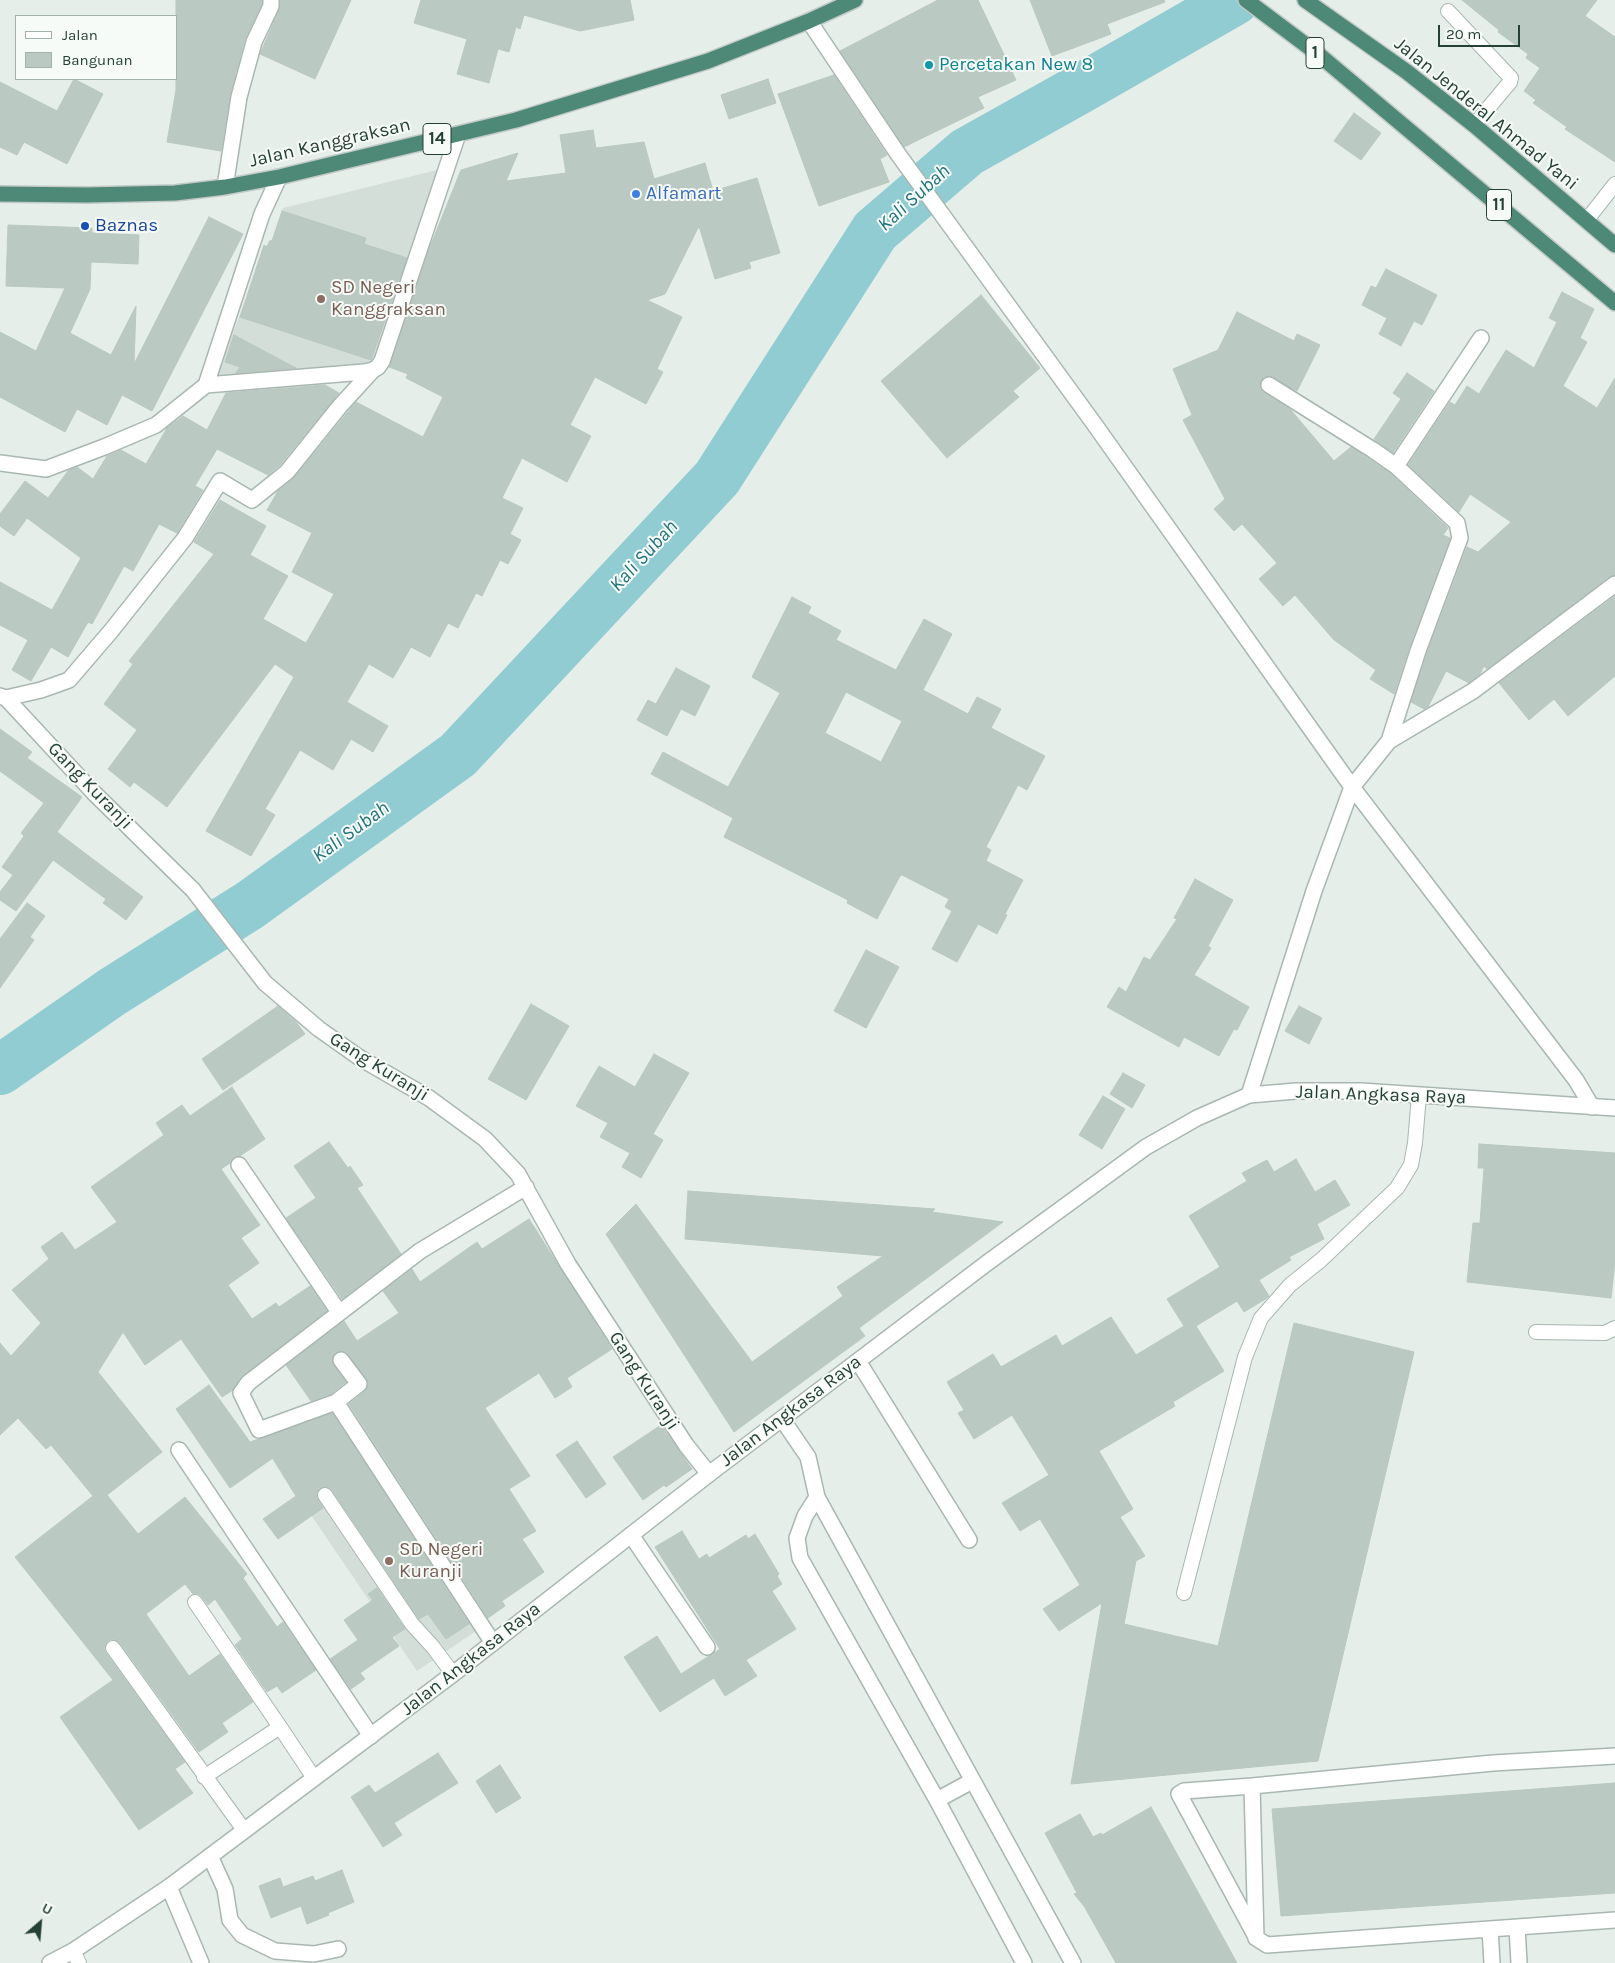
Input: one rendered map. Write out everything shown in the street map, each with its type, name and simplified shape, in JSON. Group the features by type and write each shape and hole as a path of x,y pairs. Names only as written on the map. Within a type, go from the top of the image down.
{"highway":[{"name":"Jalan Kanggraksan","path":"0,194 120,195 176,192 225,187 279,177 516,120 708,61 809,21 856,0"},
{"name":"1","path":"1246,0 1318,54 1382,108"},
{"name":"Jalan Jenderal Ahmad Yani","path":"1305,0 1407,72 1474,125 1615,246"},
{"name":"11","path":"1382,108 1615,303"}],"street":[{"path":"225,187 239,97 254,42 271,6 271,0"},
{"path":"809,21 898,154 956,236 1101,433 1352,787 1576,1080 1592,1107"},
{"path":"3,697 40,690 69,680 111,632 185,538 220,481 252,500 287,472 340,406 382,361 458,134"},
{"path":"206,386 262,214 279,177"},
{"path":"1396,466 1481,338"},
{"path":"0,463 46,469 96,451 156,425 206,386 373,370"},
{"path":"1269,385 1396,466 1457,523 1460,538 1418,651 1389,741"},
{"path":"1249,1095 1314,891 1352,787 1389,741 1474,691 1615,584"},
{"name":"Gang Kuranji","path":"3,697 94,794 193,890 264,982 328,1035 360,1058 429,1098 485,1138 518,1174 544,1224 568,1264 686,1445 709,1474"},
{"name":"Jalan Angkasa Raya","path":"50,1963 76,1957 493,1644 709,1474 987,1263 1146,1147 1197,1118 1249,1095 1323,1090 1615,1108"},
{"path":"239,1165 339,1312"},
{"path":"341,1360 359,1384 336,1402 259,1430 241,1393 248,1383 420,1251 526,1187"},
{"path":"858,1361 969,1540"},
{"path":"336,1402 493,1644"},
{"path":"782,1419 808,1457 817,1497 1073,1963"},
{"path":"179,1450 371,1736"},
{"path":"817,1497 805,1516 797,1538 800,1558 936,1800 1024,1963"},
{"path":"631,1535 707,1647"},
{"path":"1615,1756 1492,1763 1184,1791 1179,1794 1256,1938 1268,1945 1615,1920"},
{"path":"936,1800 972,1781"},
{"path":"1252,1786 1256,1938"},
{"path":"210,1856 225,1889 230,1920 242,1935 275,1951 314,1954 338,1949"},
{"path":"169,1887 201,1963"},
{"path":"1517,1927 1520,1963"},
{"path":"1490,1929 1492,1963"}],"lane":[{"path":"1448,11 1511,78 1510,82 1474,125"},
{"path":"1586,221 1615,184"},
{"path":"1184,1592 1245,1357 1261,1318 1290,1285 1321,1260 1398,1188 1410,1165 1415,1143 1419,1095"},
{"path":"1536,1332 1605,1333 1615,1328"},
{"path":"325,1495 412,1624 433,1647 453,1674"},
{"path":"195,1602 314,1778"},
{"path":"113,1648 204,1777 244,1830"},
{"path":"204,1777 280,1727"}],"shaded area":[{"name":"SD Negeri Kanggraksan","path":"441,169 373,368 215,383 223,358 269,240 272,240 283,208"},
{"name":"SD Negeri Kuranji","path":"337,1414 479,1629 417,1671 296,1493 294,1494 260,1440 264,1438 263,1436 308,1418 314,1428"}],"building":[{"path":"176,0 262,0 262,4 245,39 230,95 221,151 167,142 176,80 178,80 178,15 176,15"},
{"path":"280,0 351,0 315,79 260,54 279,10"},
{"path":"421,0 630,0 634,20 580,31 524,15 520,29 516,27 509,52 498,49 489,83 457,74 467,39 414,23"},
{"name":"Percetakan New 8","path":"938,0 978,0 1016,80 978,97 984,108 904,147 840,51"},
{"path":"1030,0 1164,0 1165,2 1107,24 1111,34 1052,56"},
{"path":"1462,0 1597,0 1585,16 1615,37 1615,162 1565,129 1567,127 1533,103 1536,100 1524,91 1540,68 1526,58 1528,54 1498,32 1499,30"},
{"path":"834,75 887,155 880,159 889,182 819,206 778,94"},
{"path":"768,79 776,103 729,119 721,95"},
{"path":"73,80 103,94 67,164 24,142 17,155 0,147 0,82 57,111"},
{"path":"1354,113 1381,133 1361,160 1334,141"},
{"path":"593,130 596,148 644,142 654,179 705,163 713,191 757,178 780,253 749,262 751,268 715,279 699,226 665,294 647,300 682,317 657,369 663,372 646,404 595,377 570,425 591,436 567,482 522,458 502,498 523,508 510,534 521,540 508,564 500,560 482,596 476,593 458,628 448,623 430,657 411,647 393,678 369,664 347,702 388,726 373,752 351,739 333,770 300,750 265,809 275,815 251,856 206,831 294,677 275,664 167,807 134,782 130,787 108,769 137,730 104,704 133,664 129,661 214,554 194,542 220,500 266,526 250,555 288,576 263,619 306,643 334,594 292,572 312,533 267,510 278,491 294,478 356,402 423,437 443,397 406,378 408,374 389,367 428,252 461,170 518,153 506,181 566,173 560,135"},
{"path":"282,211 366,238 364,244 407,258 371,360 240,317 264,245 267,247 270,241 272,241"},
{"path":"209,217 243,234 152,411 122,395 107,425 77,409 65,432 0,397 0,332 36,351 65,288 6,286 8,225 92,228 92,233 139,235 138,264 91,262 90,289 70,333 111,355 136,306 134,364"},
{"path":"1386,269 1437,295 1422,325 1414,321 1401,346 1379,334 1387,318 1362,305 1371,286 1376,288"},
{"path":"1562,292 1594,309 1580,338 1587,342 1563,386 1597,408 1615,378 1615,575 1609,577 1487,669 1484,666 1480,674 1469,683 1446,671 1428,707 1424,709 1411,702 1467,547 1478,552 1511,522 1470,494 1459,512 1408,465 1450,402 1455,405 1467,386 1479,394 1506,350 1534,368 1557,322 1549,318"},
{"path":"981,295 1040,368 1013,391 1019,397 947,458 881,381"},
{"path":"1237,312 1294,341 1297,334 1320,345 1297,391 1269,376 1264,377 1260,384 1264,393 1290,409 1334,461 1351,447 1390,473 1448,528 1443,535 1450,538 1394,694 1370,679 1376,670 1334,640 1295,595 1283,606 1259,579 1277,563 1242,524 1234,531 1214,509 1225,499 1183,420 1192,415 1173,369 1218,350"},
{"path":"234,335 296,368 236,373 240,367 225,362"},
{"path":"1407,373 1434,391 1393,453 1374,439 1401,399 1393,393"},
{"path":"325,385 339,393 280,465 268,475 217,449 195,486 203,490 177,533 159,524 133,571 124,566 92,624 88,622 68,657 51,647 31,681 12,670 28,640 0,625 0,582 52,610 81,558 27,518 14,536 0,526 0,514 25,481 48,498 68,471 77,467 93,479 107,456 121,450 146,464 167,428 183,416 207,430 226,393"},
{"path":"1615,596 1615,676 1568,716 1554,699 1529,720 1499,683"},
{"path":"792,597 811,607 808,613 841,631 836,640 896,670 924,619 952,634 923,690 968,714 977,697 1001,709 991,728 1045,756 1027,790 1018,785 986,847 991,850 986,861 1023,880 997,934 978,924 957,962 932,949 952,911 945,907 949,899 902,875 877,919 847,903 848,900 724,837 733,818 651,774 663,752 728,787 780,693 752,677","holes":["846,692 902,721 881,762 825,733"]},
{"path":"676,668 710,686 695,716 681,709 667,736 637,720 648,700 656,704"},
{"path":"0,729 32,752 27,758 82,797 57,832 143,897 126,920 103,903 106,899 53,860 16,911 0,900 0,892 13,875 2,867 24,836 21,833 44,803 0,771"},
{"path":"1195,879 1233,900 1208,946 1211,948 1194,975 1249,1007 1237,1030 1234,1029 1219,1056 1184,1037 1179,1047 1107,1007 1119,987 1126,992 1144,957 1150,960 1177,919 1174,918"},
{"path":"27,903 45,916 30,937 34,940 0,988 0,939"},
{"path":"866,950 899,967 866,1028 834,1011"},
{"path":"531,1004 569,1026 526,1100 488,1079"},
{"path":"278,1006 296,1022 305,1034 223,1090 202,1059"},
{"path":"1299,1006 1322,1018 1309,1044 1285,1031"},
{"path":"654,1054 689,1073 653,1134 663,1140 641,1178 622,1167 630,1153 600,1137 608,1123 576,1106 599,1066 635,1087"},
{"path":"1123,1073 1145,1085 1132,1108 1110,1094"},
{"path":"232,1087 265,1139 240,1156 233,1158 230,1163 221,1169 260,1225 241,1238 259,1263 228,1285 252,1319 276,1303 279,1307 310,1286 327,1311 242,1376 233,1390 222,1397 181,1339 145,1365 123,1332 98,1372 162,1452 107,1495 138,1534 185,1497 247,1574 243,1578 277,1627 283,1622 316,1670 282,1693 277,1686 267,1692 235,1645 242,1639 215,1599 208,1605 198,1594 193,1594 185,1584 146,1614 189,1676 220,1654 253,1702 222,1723 228,1732 199,1752 120,1643 113,1639 108,1641 104,1648 106,1653 185,1762 175,1769 193,1793 139,1830 60,1717 113,1680 15,1557 93,1496 51,1445 46,1449 18,1418 0,1435 0,1343 11,1356 41,1323 12,1290 49,1259 41,1247 62,1232 75,1250 117,1222 91,1187 164,1135 156,1123 182,1105 190,1116"},
{"path":"1103,1096 1125,1109 1102,1149 1079,1135"},
{"path":"329,1142 348,1168 350,1166 363,1185 357,1188 401,1254 342,1299 286,1218 316,1198 294,1166"},
{"path":"1479,1144 1615,1153 1615,1260 1611,1298 1467,1282 1473,1223 1480,1223 1484,1168 1478,1168"},
{"path":"1296,1159 1315,1192 1335,1180 1350,1205 1317,1224 1324,1239 1289,1257 1291,1260 1259,1280 1269,1296 1267,1298 1244,1312 1237,1301 1196,1326 1224,1371 1173,1402 1175,1406 1099,1451 1133,1509 1120,1517 1145,1556 1136,1561 1124,1624 1218,1646 1294,1323 1414,1352 1318,1761 1071,1784 1102,1603 1059,1631 1043,1609 1080,1585 1040,1519 1020,1531 1002,1503 1049,1475 1012,1415 974,1439 958,1413 964,1410 947,1382 993,1354 1001,1367 1056,1335 1062,1346 1111,1317 1136,1355 1184,1326 1167,1299 1220,1267 1189,1216 1247,1181 1242,1173 1267,1160 1274,1172"},
{"path":"688,1191 935,1209 932,1212 1003,1222 859,1328 865,1336 734,1432 606,1234 636,1204 752,1362 843,1296 837,1287 883,1256 685,1239"},
{"path":"529,1219 612,1349 567,1378 572,1387 555,1398 539,1373 485,1408 530,1476 509,1489 536,1531 522,1539 544,1572 502,1601 505,1606 488,1618 349,1404 365,1391 368,1383 348,1354 339,1351 335,1353 332,1361 346,1382 331,1394 311,1401 286,1365 344,1321 357,1341 399,1313 383,1291 412,1269 420,1282 477,1242 482,1249"},
{"name":"SD Negeri Kuranji","path":"209,1385 250,1442 332,1413 469,1624 446,1639 428,1614 419,1619 332,1490 328,1487 321,1488 317,1492 318,1499 323,1508 278,1539 263,1519 296,1496 273,1458 230,1488 176,1409"},
{"path":"661,1425 692,1469 643,1500 613,1457"},
{"path":"577,1441 606,1484 586,1498 556,1455"},
{"path":"682,1531 699,1559 707,1554 709,1558 746,1535 748,1539 755,1534 779,1574 777,1576 782,1584 772,1591 796,1629 746,1660 757,1676 725,1696 714,1678 660,1712 624,1657 657,1636 681,1674 720,1649 655,1547"},
{"path":"377,1588 405,1629 392,1637 399,1646 360,1673 365,1679 351,1689 330,1659 358,1640 344,1620 373,1600 368,1594"},
{"path":"438,1753 458,1783 394,1823 402,1835 383,1847 351,1797 369,1785 375,1793"},
{"path":"500,1765 521,1798 496,1813 476,1781"},
{"path":"1615,1783 1615,1893 1281,1916 1272,1809"},
{"path":"1151,1807 1237,1963 1116,1963 1084,1906 1074,1894 1077,1893 1045,1833 1080,1814 1093,1837 1101,1833 1102,1835"},
{"path":"342,1870 354,1902 307,1924 301,1906 271,1918 259,1886 280,1878 283,1887 313,1876 315,1881"}],"waterway":[{"name":"Kali Subah","path":"0,1070 112,992 250,905 458,755 717,478 875,231 967,152 1235,0"}],"place":[{"name":"Percetakan New 8","path":"929,65"},
{"name":"Alfamart","path":"636,194"},
{"name":"Baznas","path":"85,226"},
{"name":"SD Negeri Kanggraksan","path":"321,299"},
{"name":"SD Negeri Kuranji","path":"389,1561"}]}
